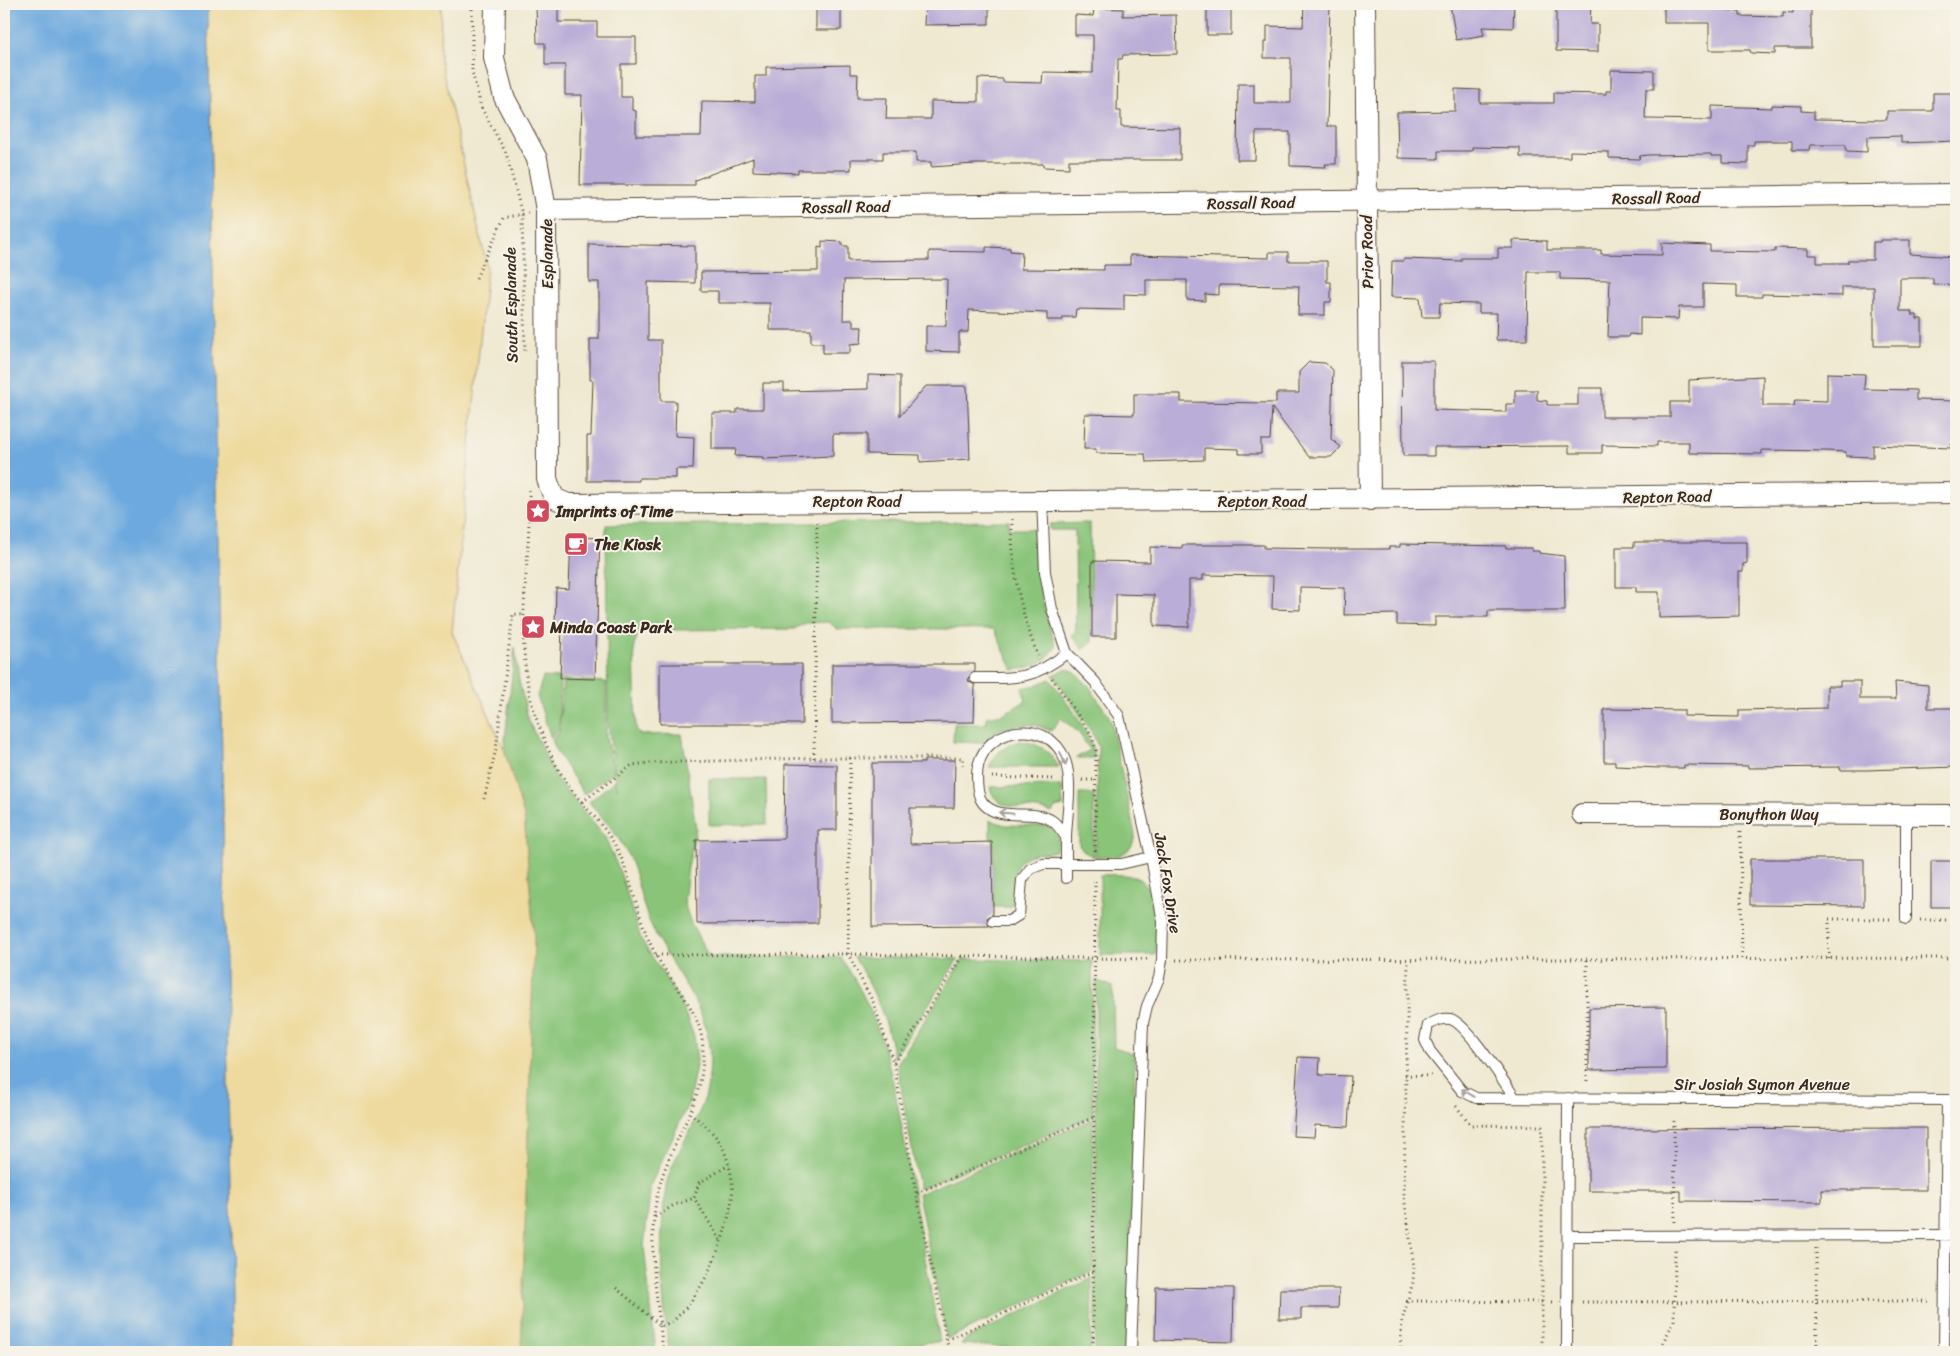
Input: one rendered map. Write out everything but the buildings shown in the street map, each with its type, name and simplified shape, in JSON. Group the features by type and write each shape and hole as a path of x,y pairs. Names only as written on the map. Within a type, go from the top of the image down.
{"street":[{"name":"Esplanade","path":"495,4 496,66 504,97 537,159 546,210 547,479 554,498 568,504"},
{"name":"Prior Road","path":"1365,4 1370,500"},
{"name":"Rossall Road","path":"546,210 1956,194"},
{"name":"Repton Road","path":"568,504 1042,499 1370,500 1956,493"},
{"name":"Bonython Way","path":"1582,814 1956,815"}],"lane":[{"name":"Jack Fox Drive","path":"1042,499 1046,572 1052,609 1067,653 1095,682 1119,716 1151,857 1163,922 1162,960 1159,978 1147,1006 1143,1023 1131,1352"},
{"path":"974,678 1020,678 1046,669 1067,653"},
{"path":"1066,837 1053,821 1042,816 994,811 982,803 977,787 976,769 983,750 995,739 1014,732 1032,732 1055,743 1065,760 1068,780 1066,878"},
{"path":"1906,815 1906,920"},
{"path":"993,921 1010,921 1020,915 1022,880 1030,869 1043,864 1121,864 1151,857"},
{"name":"Sir Josiah Symon Avenue","path":"1515,1098 1464,1028 1452,1019 1439,1019 1428,1025 1425,1040 1430,1051 1462,1091 1476,1098 1952,1100"},
{"path":"1567,1352 1568,1098"},
{"path":"1944,1352 1945,1235 1952,1100"},
{"path":"1568,1236 1956,1235"}],"path":[{"name":"South Esplanade","path":"472,4 472,71 481,107 506,153 522,214 525,362"},
{"path":"476,278 504,218 522,214"},
{"path":"529,483 530,526 523,615 528,687 538,722 563,777 599,821 622,859 635,905 655,955 684,997 695,1017 702,1038 701,1087 691,1114 665,1167 654,1217 654,1269 663,1352"},
{"path":"1012,500 1014,558 1020,604 1037,656 1091,734 1096,750 1094,864 1094,1352"},
{"path":"814,758 818,501"},
{"path":"484,799 496,749 513,614 523,615"},
{"path":"582,802 632,765 814,758 963,758 962,777 1096,780"},
{"path":"850,758 848,954 873,1002 894,1064 916,1193 949,1352"},
{"path":"1740,814 1742,959"},
{"path":"1829,959 1829,919 1956,920"},
{"path":"655,955 848,954 1162,960 1408,961 1956,958"},
{"path":"894,1064 962,956"},
{"path":"1587,960 1588,1089"},
{"path":"1400,1352 1402,1321 1406,1301 1413,1282 1414,1267 1404,1196 1408,961"},
{"path":"1406,1075 1432,1076 1437,1083"},
{"path":"1454,1104 1472,1125 1542,1126 1542,1352"},
{"path":"661,1326 676,1319 693,1298 711,1266 721,1240 732,1197 729,1165 724,1151 711,1129 691,1114"},
{"path":"916,1193 1095,1117"},
{"path":"1674,1121 1675,1226"},
{"path":"694,1198 699,1183 729,1165"},
{"path":"654,1217 674,1205 694,1198"},
{"path":"694,1198 721,1240"},
{"path":"1816,1236 1817,1352"},
{"path":"1658,1352 1674,1321 1674,1248"},
{"path":"947,1340 1094,1271"},
{"path":"616,1288 661,1326"},
{"path":"1406,1301 1559,1302"},
{"path":"1578,1302 1944,1301"}],"green space":[{"path":"1009,521 1009,529 1033,529 1035,560 1040,589 1056,646 1043,661 1026,668 1013,670 994,629 837,629 829,622 806,623 794,629 666,630 660,625 651,625 639,632 634,645 636,728 640,735 682,734 696,829 688,867 684,903 691,923 709,957 840,957 856,982 880,1035 888,1061 900,1117 940,1342 927,1342 892,1352 669,1352 663,1300 662,1265 665,1194 674,1163 703,1103 709,1077 710,1053 707,1033 701,1015 663,949 650,922 630,859 614,833 589,802 615,780 617,789 608,723 606,525"},
{"path":"1090,523 1092,643 1083,650 1072,636 1076,629 1075,530 1050,530 1050,524"},
{"path":"515,647 519,681 529,722 557,779 605,837 621,875 641,939 680,1001 694,1036 697,1060 689,1102 651,1184 644,1247 656,1352 521,1352 534,938 524,816 504,749"},
{"path":"1066,669 1074,671 1089,686 1110,718 1135,834 1131,847 1116,856 1096,857 1098,747 1093,734 1053,675"},
{"path":"543,677 560,678 559,728 551,738 537,696"},
{"path":"1050,679 1084,728 1093,749 1094,758 1076,758 1090,750 1079,733 1061,718 1051,731 1036,725 1023,724 1000,729 981,743 953,742 954,724 986,724 986,717 1003,714 1026,701 1022,688"},
{"path":"563,680 606,682 606,738 614,772 584,794 556,751 552,739 559,733"},
{"path":"1020,741 1033,744 1048,752 1059,767 989,767 1002,750"},
{"path":"709,779 766,779 767,824 709,825"},
{"path":"1062,786 1063,806 1055,808 1052,813 1044,810 1015,807 999,802 990,787"},
{"path":"1079,794 1094,794 1094,857 1083,851 1079,845"},
{"path":"990,820 1005,825 1049,826 1058,837 1055,851 1031,855 1019,863 1016,869 1011,907 993,907 993,838 990,838"},
{"path":"1100,875 1130,876 1139,879 1145,884 1150,892 1155,914 1157,937 1155,955 1100,955"},
{"path":"854,957 958,959 894,1058 879,1006"},
{"path":"963,959 1092,961 1093,1116 919,1189 897,1064"},
{"path":"1096,980 1113,987 1114,1047 1135,1054 1128,1352 1095,1352"},
{"path":"1093,1119 1093,1271 947,1339 918,1194"},
{"path":"1092,1278 1091,1352 1035,1352 961,1344 966,1339"}],"sand":[{"path":"208,4 441,4 440,58 487,267 452,632 504,749 524,816 534,938 521,1352 233,1352"}],"water":[{"path":"4,4 208,4 233,1352 4,1352"}],"place":[{"name":"Imprints of Time","path":"538,511"},
{"name":"The Kiosk","path":"576,544"},
{"name":"Minda Coast Park","path":"533,627"}]}
